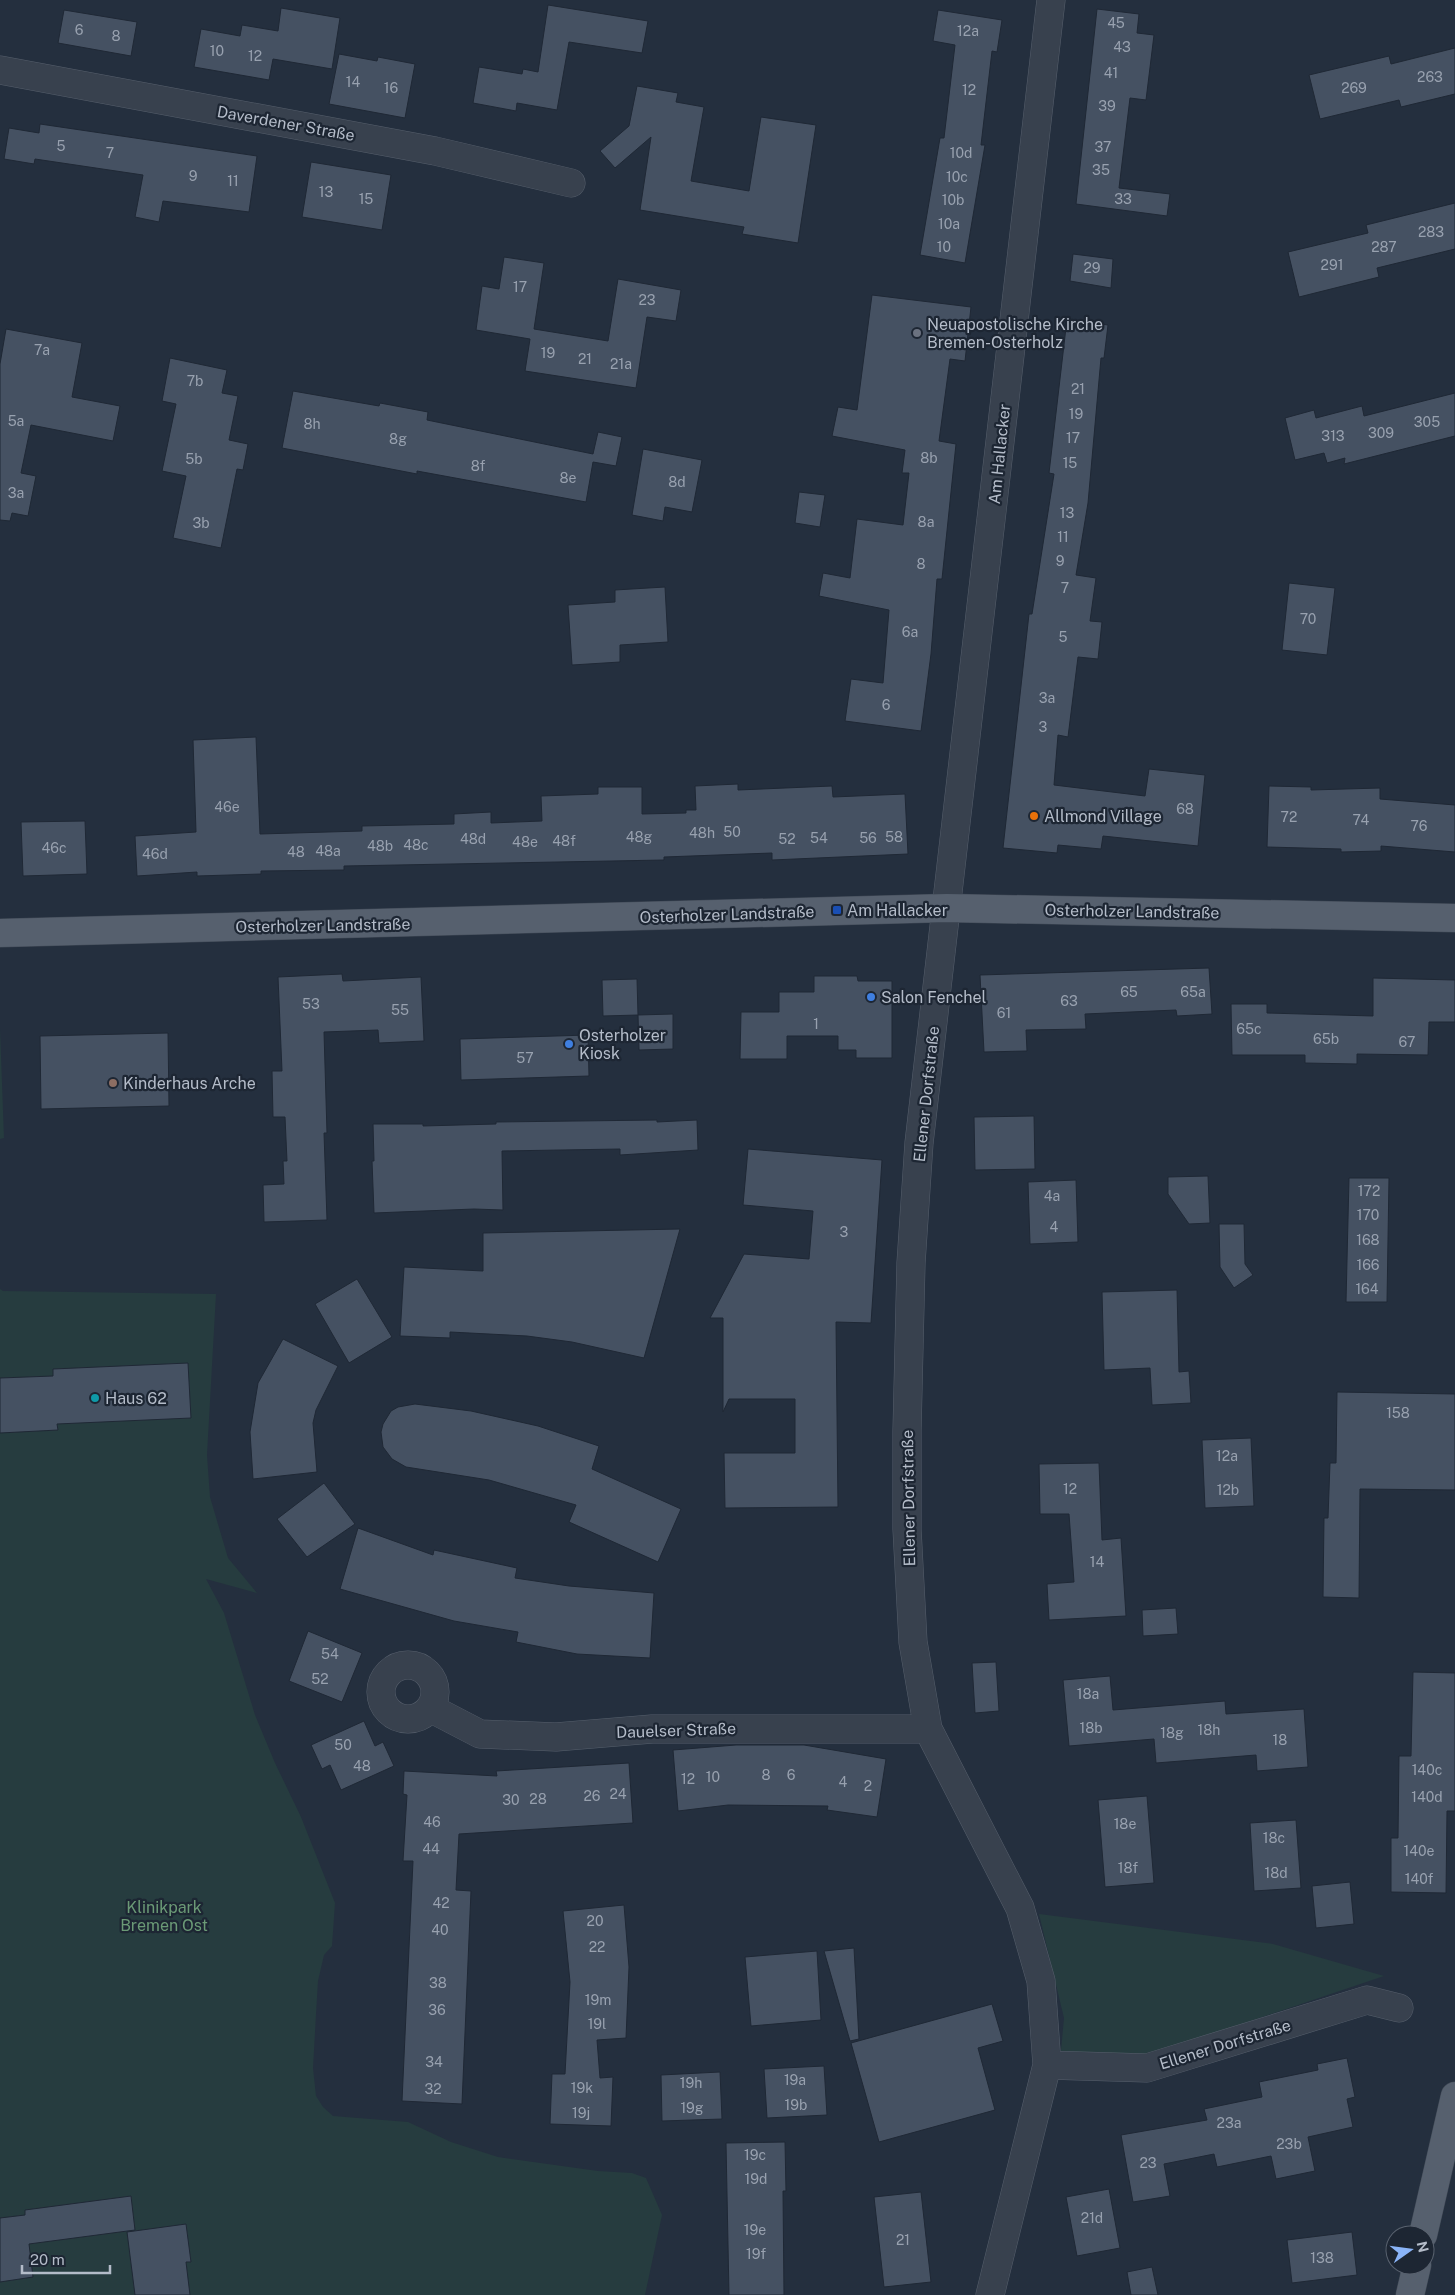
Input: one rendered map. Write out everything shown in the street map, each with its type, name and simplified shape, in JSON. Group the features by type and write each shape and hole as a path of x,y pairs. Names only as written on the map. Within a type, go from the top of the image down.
{"main road":[{"name":"Osterholzer Landstraße","path":"0,933 947,908 1455,918"},
{"path":"1425,2225 1455,2096"},
{"path":"1410,2295 1415,2275"}],"street":[{"name":"Am Hallacker","path":"947,908 1051,0"},
{"name":"Daverdener Straße","path":"0,70 435,151 571,183"},
{"name":"Ellener Dorfstraße","path":"947,908 918,1152 911,1263 906,1431 913,1642 928,1728 1020,1908 1041,1981 1046,2065 990,2295"},
{"name":"Dauelser Straße","path":"430,1708 480,1734 546,1737 652,1729 928,1728"},
{"name":"Ellener Dorfstraße","path":"1046,2065 1147,2068 1367,2000 1399,2008"}],"green space":[{"path":"0,1028 4,1138 0,1139"},
{"name":"Klinikpark Bremen Ost","path":"0,1289 3,1291 216,1294 207,1455 210,1497 228,1558 257,1593 206,1579 224,1613 255,1715 275,1763 301,1817 335,1903 332,1946 324,1955 318,1981 313,2068 316,2096 323,2107 333,2116 408,2122 451,2142 498,2157 598,2171 632,2173 646,2178 662,2215 645,2295 0,2295"},
{"path":"1039,1914 1273,1944 1384,1976 1135,2060 1060,2061 1064,2018"}],"building":[{"path":"548,5 648,21 642,53 569,42 557,110 517,103 516,111 473,103 479,67 522,74 523,69 538,72"},
{"path":"281,8 340,18 332,69 273,59 269,80 194,67 201,29 240,36 242,25 278,31"},
{"path":"1097,9 1139,14 1137,33 1154,35 1146,100 1130,98 1119,188 1170,194 1167,216 1076,204"},
{"path":"64,10 137,22 131,56 58,43"},
{"path":"938,10 1002,20 997,52 992,51 981,145 985,145 965,263 920,255 940,138 944,138 955,45 933,41"},
{"path":"1455,48 1455,94 1401,107 1399,100 1320,119 1309,75 1389,56 1391,64"},
{"path":"339,54 377,61 378,57 415,64 405,118 329,104"},
{"path":"637,86 678,93 676,102 704,107 691,181 749,191 761,117 816,125 798,243 742,234 744,227 640,210 651,137 615,168 600,151 629,126"},
{"path":"40,124 257,156 249,212 163,201 159,222 135,217 143,175 35,159 34,164 4,159 9,128 39,133"},
{"path":"311,162 391,175 382,230 302,217"},
{"path":"1455,203 1455,249 1377,268 1379,277 1299,297 1288,252 1368,233 1366,225"},
{"path":"1073,254 1113,259 1111,288 1070,281"},
{"path":"504,257 544,263 534,329 608,341 618,279 681,290 676,321 647,317 636,388 525,371 530,339 476,330 482,286 499,289"},
{"path":"872,295 971,307 965,361 950,359 939,441 956,444 942,579 937,579 931,654 921,731 845,721 851,679 883,683 889,610 819,596 823,573 850,578 857,519 903,525 909,473 902,473 905,450 832,436 838,407 857,410"},
{"path":"1067,319 1108,325 1104,358 1101,358 1088,503 1076,575 1096,578 1090,621 1102,622 1098,659 1078,657 1068,737 1058,735 1054,785 1145,796 1149,769 1205,775 1198,846 1103,836 1101,849 1058,845 1057,853 1003,848 1029,614 1032,614 1054,474 1049,473"},
{"path":"6,329 82,343 72,397 120,406 113,441 31,425 21,473 36,476 28,516 12,513 10,521 0,520 0,364"},
{"path":"170,358 227,370 222,393 238,396 229,440 248,444 243,470 237,469 221,548 173,538 186,476 162,471 176,404 162,401"},
{"path":"293,391 379,406 380,403 428,412 427,420 593,454 598,432 622,437 616,466 593,462 586,502 417,471 417,474 282,448"},
{"path":"1455,393 1455,436 1344,464 1345,458 1327,463 1324,453 1295,460 1285,418 1314,410 1316,418 1362,406 1364,416"},
{"path":"643,449 702,460 692,512 665,507 663,521 632,515"},
{"path":"799,492 825,495 820,527 795,523"},
{"path":"1289,583 1335,588 1327,655 1282,650"},
{"path":"665,587 668,642 620,645 620,662 572,665 568,605 615,602 615,590"},
{"path":"256,737 260,834 362,831 362,826 454,824 454,814 491,812 491,823 542,821 541,796 598,794 598,787 642,787 642,814 686,813 686,810 696,810 695,786 738,784 738,790 832,786 833,797 905,794 908,854 772,860 772,853 664,857 664,860 344,866 344,870 261,871 261,874 197,876 197,872 137,876 135,836 196,832 193,740"},
{"path":"1269,786 1311,787 1311,790 1380,788 1380,799 1455,805 1455,852 1381,846 1381,851 1341,852 1341,849 1267,847"},
{"path":"85,821 87,874 23,876 21,822"},
{"path":"1209,968 1212,1014 1177,1016 1176,1010 1085,1014 1086,1029 1026,1030 1027,1051 984,1052 980,975"},
{"path":"342,974 343,981 421,977 424,1041 379,1043 378,1030 324,1032 327,1133 324,1133 327,1220 264,1222 263,1185 284,1184 283,1161 287,1161 285,1117 273,1117 272,1071 282,1071 278,977"},
{"path":"814,976 857,976 858,981 892,981 892,1058 856,1058 856,1050 838,1050 838,1036 787,1036 787,1059 740,1059 741,1012 779,1012 779,992 814,992"},
{"path":"1373,978 1455,980 1455,1022 1429,1022 1428,1055 1357,1054 1357,1064 1305,1063 1305,1055 1232,1055 1231,1004 1267,1004 1267,1013 1373,1016"},
{"path":"637,979 638,1015 603,1016 602,980"},
{"path":"673,1014 673,1049 639,1050 638,1015"},
{"path":"168,1033 169,1106 41,1109 40,1036"},
{"path":"588,1035 589,1076 461,1080 460,1039"},
{"path":"1034,1116 1035,1169 975,1170 974,1117"},
{"path":"657,1120 657,1122 697,1120 698,1150 620,1155 620,1149 502,1151 503,1210 474,1209 374,1213 373,1124 423,1124 423,1126 496,1124 496,1122"},
{"path":"748,1149 882,1160 871,1323 836,1322 838,1507 725,1508 724,1453 795,1453 795,1399 729,1399 723,1412 723,1318 710,1318 744,1254 809,1259 813,1211 743,1205"},
{"path":"1208,1176 1210,1223 1189,1224 1168,1194 1168,1177"},
{"path":"1349,1178 1389,1178 1387,1302 1346,1302"},
{"path":"1076,1180 1078,1242 1030,1244 1028,1182"},
{"path":"1219,1224 1244,1224 1245,1264 1253,1275 1234,1288 1220,1267"},
{"path":"680,1229 644,1358 572,1342 527,1336 450,1332 450,1338 400,1336 404,1267 483,1271 483,1233"},
{"path":"357,1279 392,1337 349,1363 315,1304"},
{"path":"1177,1290 1179,1372 1189,1371 1191,1403 1152,1405 1150,1368 1104,1370 1102,1292"},
{"path":"283,1339 338,1366 316,1410 313,1423 317,1472 253,1479 250,1432 258,1383"},
{"name":"Haus 62","path":"188,1363 191,1418 57,1424 58,1430 0,1433 0,1378 53,1376 53,1369"},
{"path":"1337,1392 1455,1394 1455,1490 1360,1489 1359,1598 1323,1597 1324,1518 1328,1518 1330,1463 1336,1463"},
{"path":"415,1404 471,1411 538,1426 599,1446 592,1469 681,1509 658,1562 569,1522 576,1505 489,1480 406,1467 392,1459 383,1447 381,1432 383,1424 391,1411 398,1407"},
{"path":"1251,1438 1254,1506 1205,1508 1202,1440"},
{"path":"1099,1463 1102,1540 1121,1538 1126,1616 1049,1620 1047,1584 1074,1582 1069,1514 1040,1514 1039,1464"},
{"path":"324,1483 355,1524 307,1557 277,1519"},
{"path":"358,1528 433,1555 434,1550 517,1568 515,1578 569,1586 654,1593 650,1658 577,1654 516,1642 518,1632 454,1621 340,1589"},
{"path":"1176,1608 1178,1634 1143,1636 1142,1610"},
{"path":"308,1631 362,1653 342,1702 289,1681"},
{"path":"996,1662 999,1711 975,1713 972,1663"},
{"path":"1413,1672 1455,1673 1455,1811 1447,1811 1446,1893 1391,1892 1391,1838 1398,1838 1399,1756 1411,1756"},
{"path":"1110,1676 1113,1710 1225,1701 1226,1714 1304,1709 1308,1767 1257,1771 1256,1755 1156,1763 1154,1739 1069,1746 1063,1680"},
{"path":"364,1721 375,1746 383,1742 394,1766 341,1790 330,1765 322,1769 311,1745"},
{"path":"736,1745 804,1745 886,1759 877,1817 827,1810 828,1806 728,1805 678,1811 673,1750"},
{"path":"629,1763 633,1823 459,1834 456,1890 471,1891 462,2104 402,2101 413,1861 403,1861 407,1795 403,1794 404,1771 497,1776 496,1771"},
{"path":"1147,1796 1154,1883 1105,1887 1098,1800"},
{"path":"1296,1820 1301,1888 1254,1891 1250,1823"},
{"path":"1350,1882 1354,1924 1316,1928 1312,1886"},
{"path":"624,1905 629,1967 626,2038 597,2040 600,2078 613,2077 611,2126 550,2124 552,2074 565,2074 570,1982 563,1911"},
{"path":"854,1948 859,2039 850,2041 824,1951"},
{"path":"817,1951 821,2020 751,2026 745,1957"},
{"path":"992,2004 1003,2041 978,2048 995,2110 879,2142 851,2043"},
{"path":"1347,2058 1355,2097 1347,2099 1353,2127 1308,2137 1315,2171 1276,2179 1271,2156 1217,2167 1214,2154 1164,2164 1170,2196 1133,2202 1121,2135 1207,2120 1204,2109 1262,2097 1259,2082 1318,2070 1317,2064"},
{"path":"824,2066 827,2115 767,2118 764,2069"},
{"path":"720,2072 722,2119 662,2121 661,2075"},
{"path":"785,2142 786,2191 783,2191 784,2295 729,2295 726,2143"},
{"path":"1109,2189 1120,2248 1077,2256 1066,2197"},
{"path":"921,2192 931,2282 884,2287 874,2197"},
{"path":"131,2196 135,2230 29,2244 33,2277 0,2282 0,2218 25,2215 25,2210"},
{"path":"186,2224 191,2262 186,2262 190,2295 135,2295 127,2232"},
{"path":"1352,2232 1357,2275 1292,2283 1287,2240"},
{"path":"1152,2267 1158,2295 1131,2295 1127,2272"}],"place":[{"name":"Neuapostolische Kirche Bremen-Osterholz","path":"917,333"},
{"name":"Allmond Village","path":"1034,816"},
{"name":"Am Hallacker","path":"837,910"},
{"name":"Salon Fenchel","path":"871,997"},
{"name":"Osterholzer Kiosk","path":"569,1044"},
{"name":"Kinderhaus Arche","path":"113,1083"},
{"name":"Haus 62","path":"95,1398"}]}
